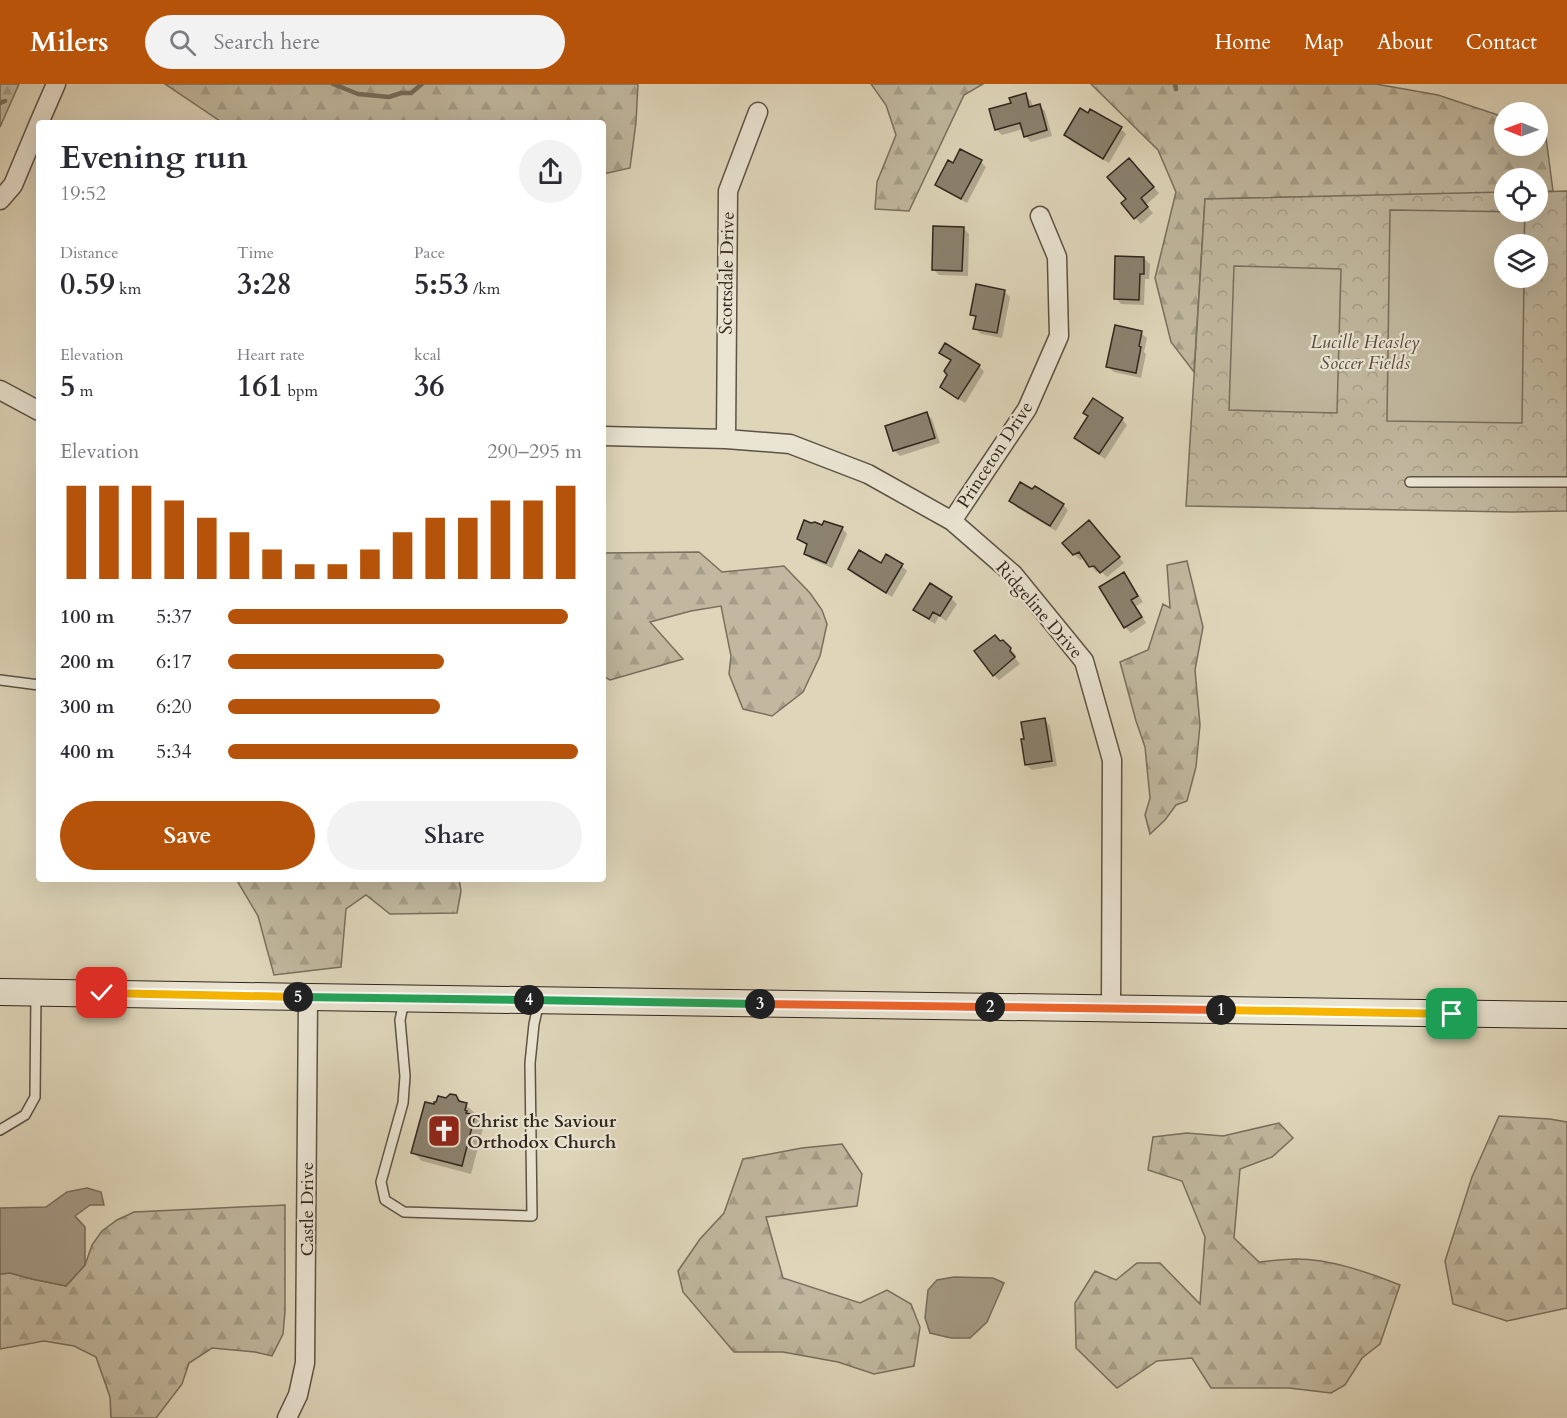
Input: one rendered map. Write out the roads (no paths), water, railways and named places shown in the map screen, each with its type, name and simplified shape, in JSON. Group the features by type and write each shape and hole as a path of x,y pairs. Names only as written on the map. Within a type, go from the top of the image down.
{"main road":[{"path":"0,992 1567,1015"}],"street":[{"path":"40,120 56,84"},
{"name":"Scottsdale Drive","path":"726,439 728,191 758,111"},
{"path":"0,200 13,185 36,130"},
{"name":"Princeton Drive","path":"952,521 1027,409 1059,336 1057,257 1040,216"},
{"path":"0,390 36,409"},
{"name":"Ridgeline Drive","path":"606,436 726,439 790,444 868,474 952,521 1013,574 1084,661 1112,760 1111,1009"},
{"name":"Castle Drive","path":"287,1418 298,1395 305,1363 308,997"}],"lane":[{"path":"1410,482 1567,482"},
{"path":"0,680 36,685"},
{"path":"0,1130 25,1115 35,1097 36,992"},
{"path":"405,999 400,1020 405,1076 403,1103 381,1182 385,1200 404,1212 532,1216 530,1063 539,1001"}],"waterway":[{"path":"333,84 358,94 389,97 411,93 422,84"},
{"path":"1175,84 1176,89"},
{"path":"0,103 5,101"}],"place":[{"name":"Christ the Saviour Orthodox Church","path":"444,1131"}],"park label":[{"name":"Lucille Heasley Soccer Fields","path":"1365,352"}]}
